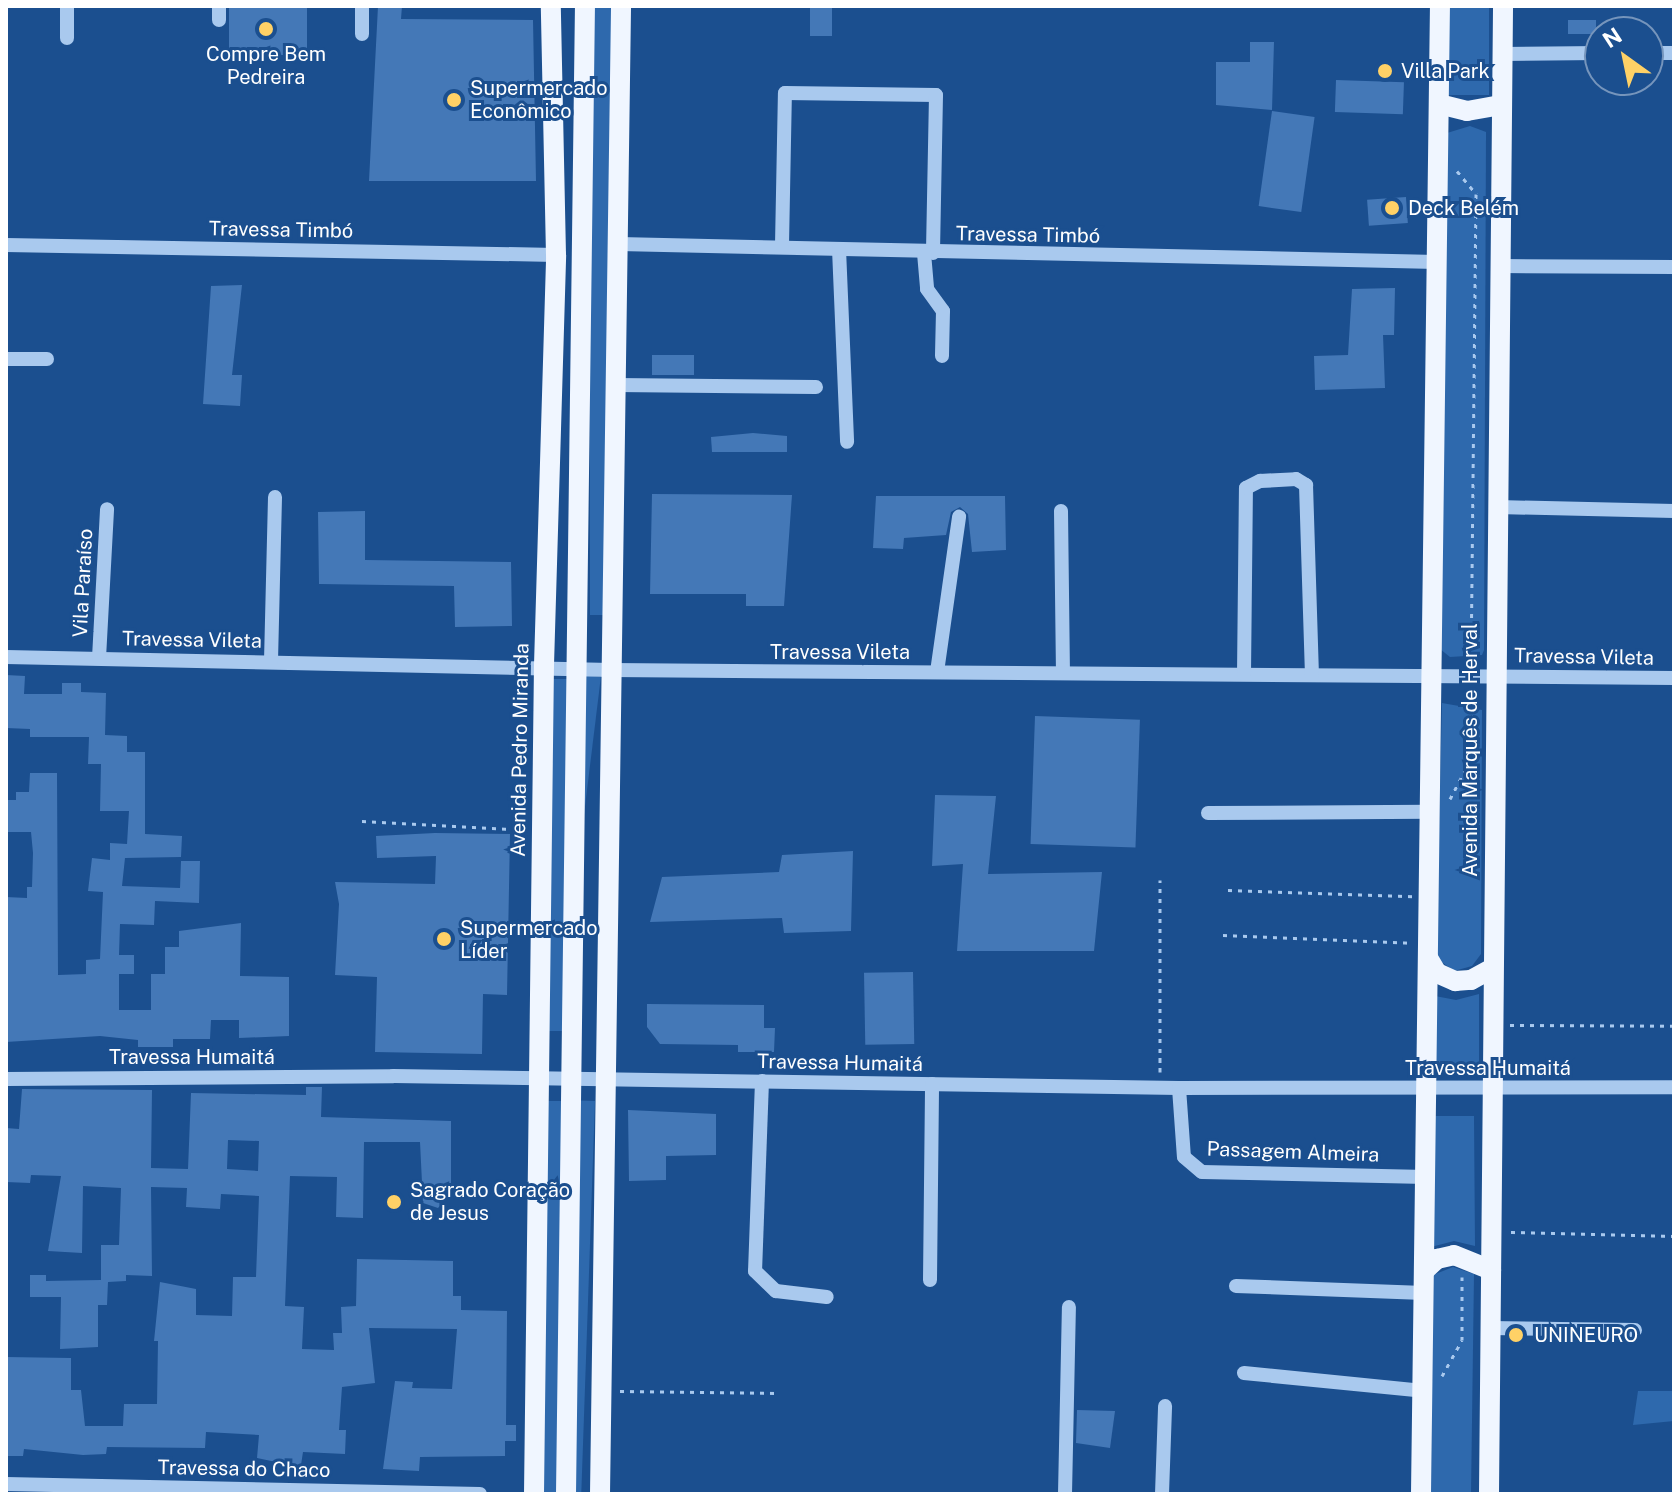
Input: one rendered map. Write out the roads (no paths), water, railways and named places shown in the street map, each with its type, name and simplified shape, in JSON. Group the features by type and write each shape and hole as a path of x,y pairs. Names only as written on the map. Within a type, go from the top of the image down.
{"main road":[{"name":"Avenida Pedro Miranda","path":"534,1494 544,665 556,255 551,6"},
{"path":"566,1494 574,1081 585,6"},
{"path":"600,1494 621,6"},
{"name":"Avenida Marquês de Herval","path":"1421,1494 1430,1388 1424,1293 1431,1265 1423,1088 1428,896 1438,808 1429,674 1440,6"},
{"name":"Avenida Marquês de Herval","path":"1489,1494 1503,6"},
{"path":"1439,104 1467,111 1501,105"},
{"path":"1428,951 1437,973 1455,981 1471,980 1493,968"},
{"path":"1431,1265 1462,1257 1491,1270"}],"street":[{"path":"67,6 67,38"},
{"path":"362,6 362,34"},
{"path":"1502,54 1584,53"},
{"path":"782,245 785,93 936,95 927,289 943,311 942,356"},
{"name":"Travessa Timbó","path":"619,244 782,245 929,253 1437,262"},
{"name":"Travessa Timbó","path":"6,245 556,255"},
{"path":"839,249 847,442"},
{"path":"1500,266 1674,267"},
{"path":"6,359 47,359"},
{"path":"616,385 816,387"},
{"path":"1244,674 1246,488 1260,481 1296,479 1306,485 1312,675"},
{"path":"271,661 275,497"},
{"path":"1498,507 1674,511"},
{"name":"Vila Paraíso","path":"99,658 107,509"},
{"path":"1061,511 1063,673"},
{"path":"937,672 959,517"},
{"name":"Travessa Vileta","path":"6,657 544,665 611,670 1471,674 1674,678"},
{"path":"1208,813 1438,808"},
{"name":"Travessa Humaitá","path":"6,1079 606,1079 1179,1088 1674,1087"},
{"path":"762,1081 755,1271 776,1291 827,1297"},
{"path":"930,1280 932,1084"},
{"name":"Passagem Almeira","path":"1179,1088 1184,1157 1202,1172 1426,1177"},
{"path":"1236,1286 1424,1293"},
{"path":"1065,1494 1069,1307"},
{"path":"1489,1328 1635,1330"},
{"path":"1244,1373 1430,1388"},
{"path":"1162,1494 1165,1406"},
{"name":"Travessa do Chaco","path":"6,1484 480,1494"}],"place":[{"name":"Compre Bem Pedreira","path":"266,29"},
{"name":"Villa Park","path":"1385,71"},
{"name":"Supermercado Econômico","path":"454,100"},
{"name":"Deck Belém","path":"1392,208"},
{"name":"Supermercado Líder","path":"444,939"},
{"name":"Sagrado Coração de Jesus","path":"394,1202"},
{"name":"UNINEURO","path":"1516,1335"}]}
